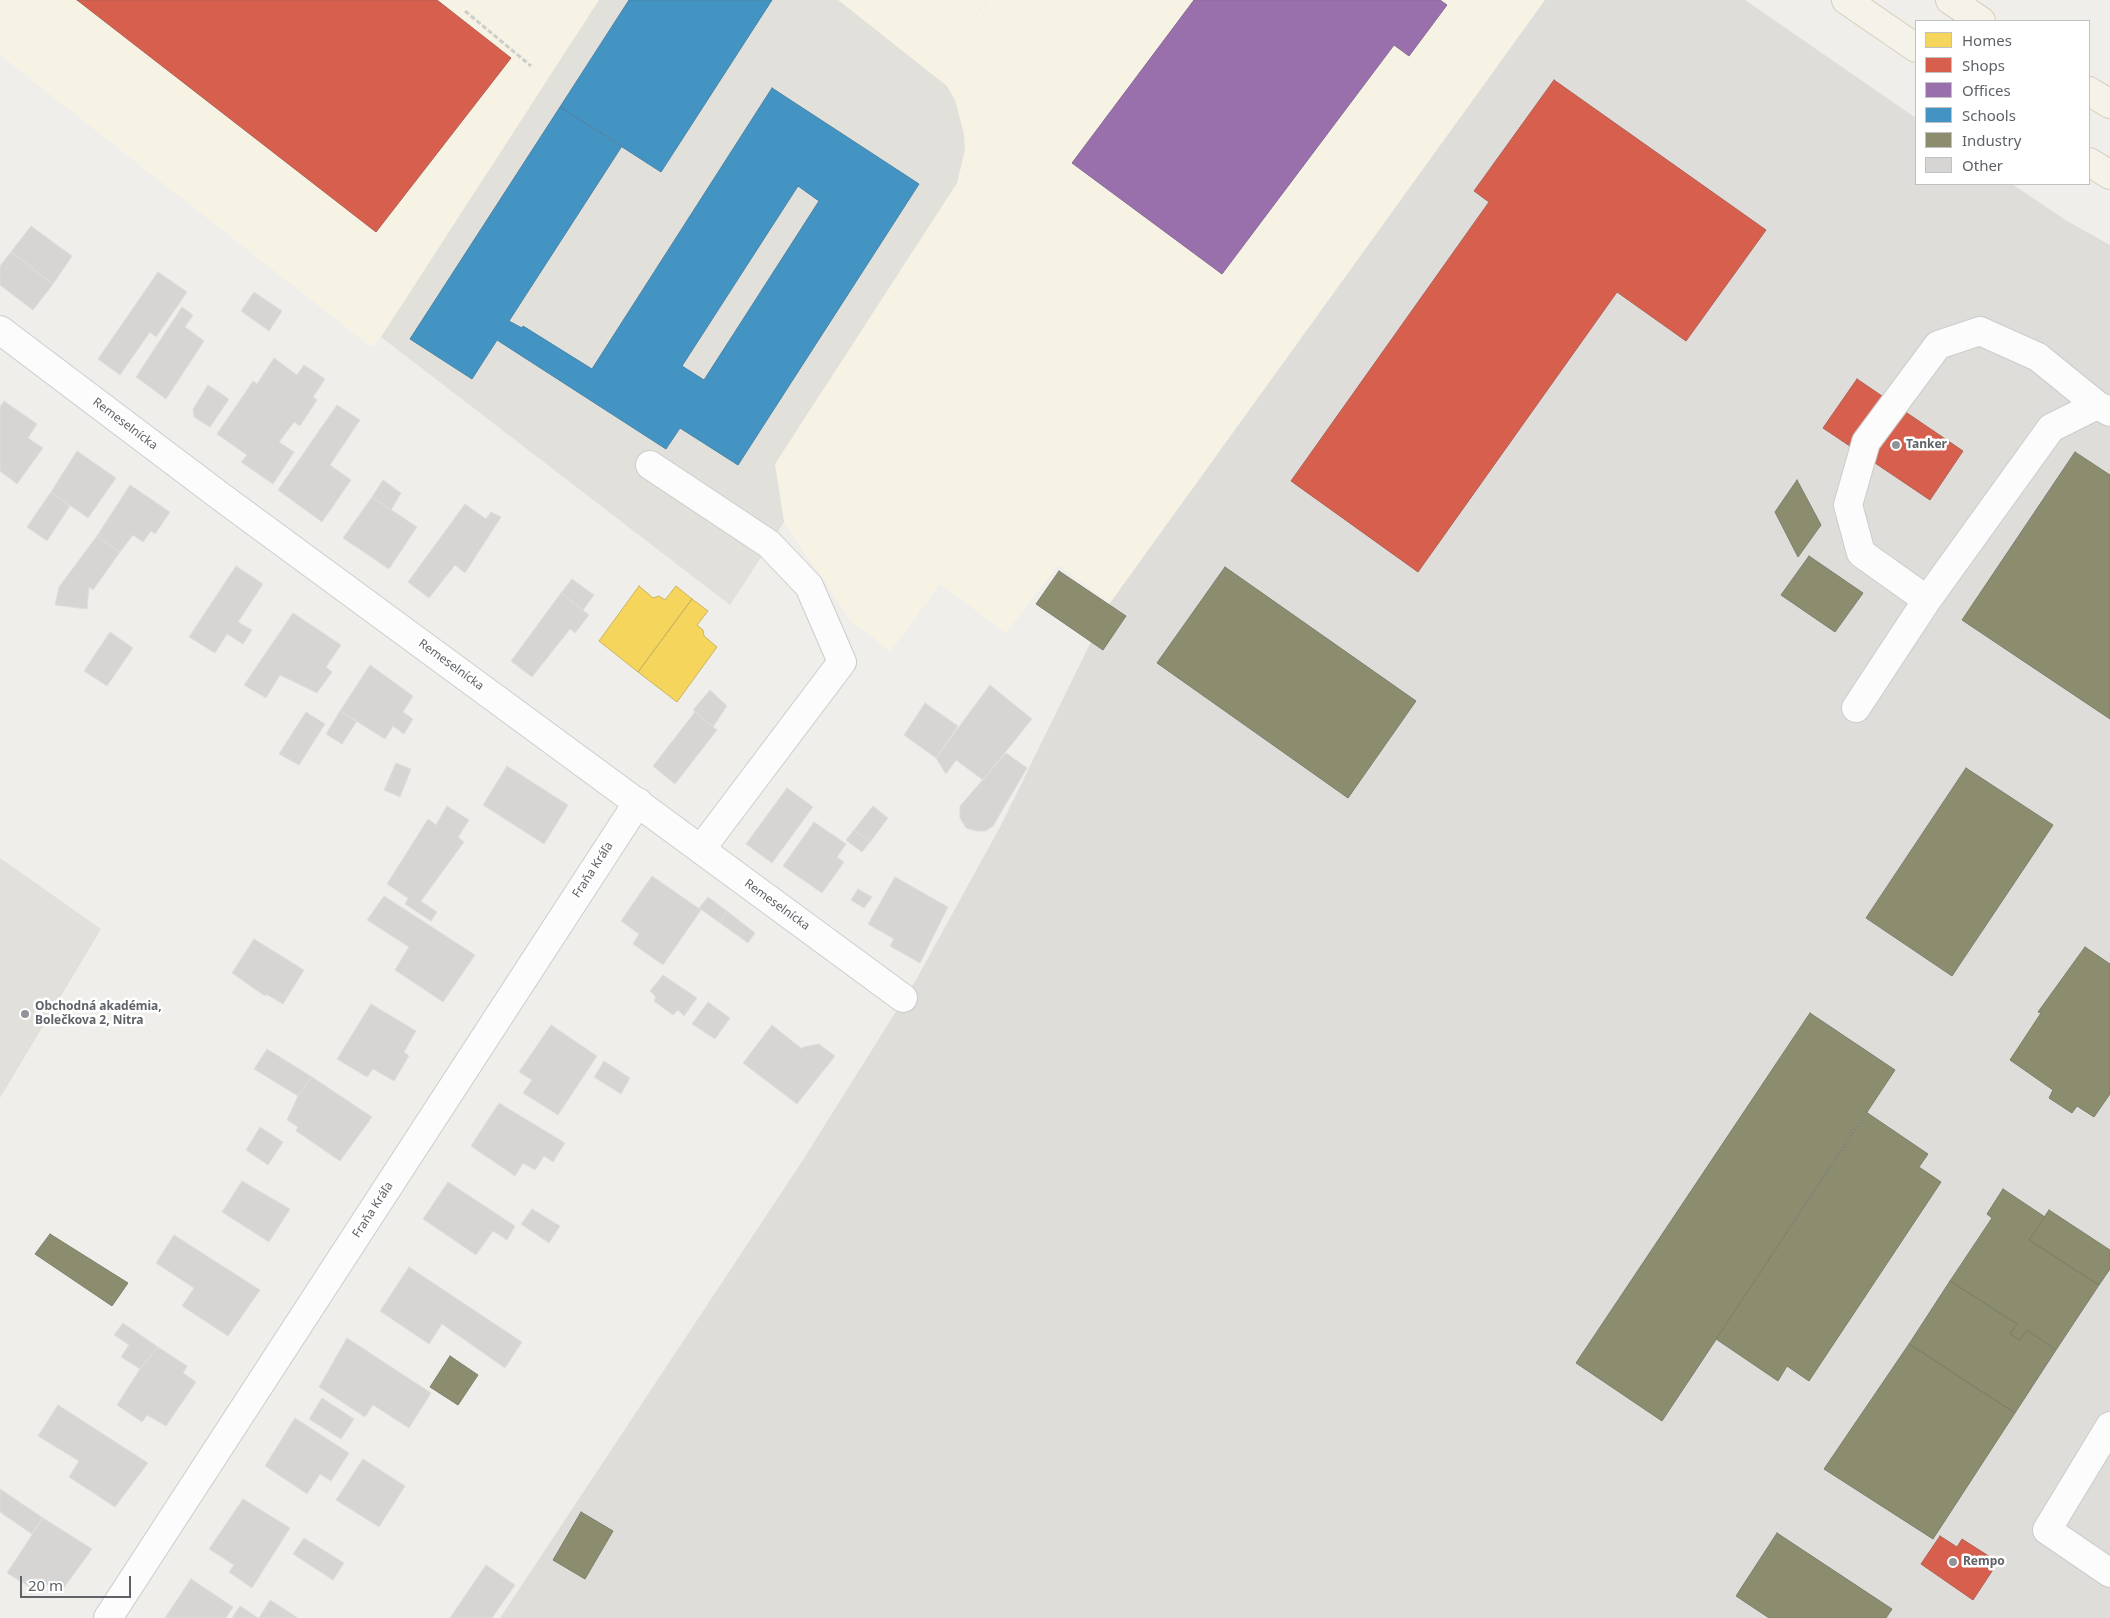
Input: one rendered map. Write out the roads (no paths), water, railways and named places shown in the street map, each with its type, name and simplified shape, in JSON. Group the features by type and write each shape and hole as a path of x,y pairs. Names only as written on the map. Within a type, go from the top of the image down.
{"main road":[{"path":"1846,0 1915,47"},
{"path":"1950,0 1980,20"},
{"path":"2090,93 2110,104"},
{"path":"2090,163 2110,175"}],"street":[{"name":"Remeselnícka","path":"0,330 224,499 903,998"},
{"path":"1926,600 1861,553 1848,505 1866,442 1938,345 1980,331 2038,357 2104,409"},
{"path":"1856,708 1926,600 2051,428 2104,409"},
{"path":"650,465 770,544 809,586 842,662 701,849"},
{"name":"Fraňa Kráľa","path":"108,1618 638,802"},
{"path":"2110,1426 2047,1530 2110,1573"}],"place":[{"name":"Tanker","path":"1896,445"},
{"name":"Obchodná akadémia, Bolečkova 2, Nitra","path":"25,1014"},
{"name":"Rempo","path":"1953,1562"}]}
